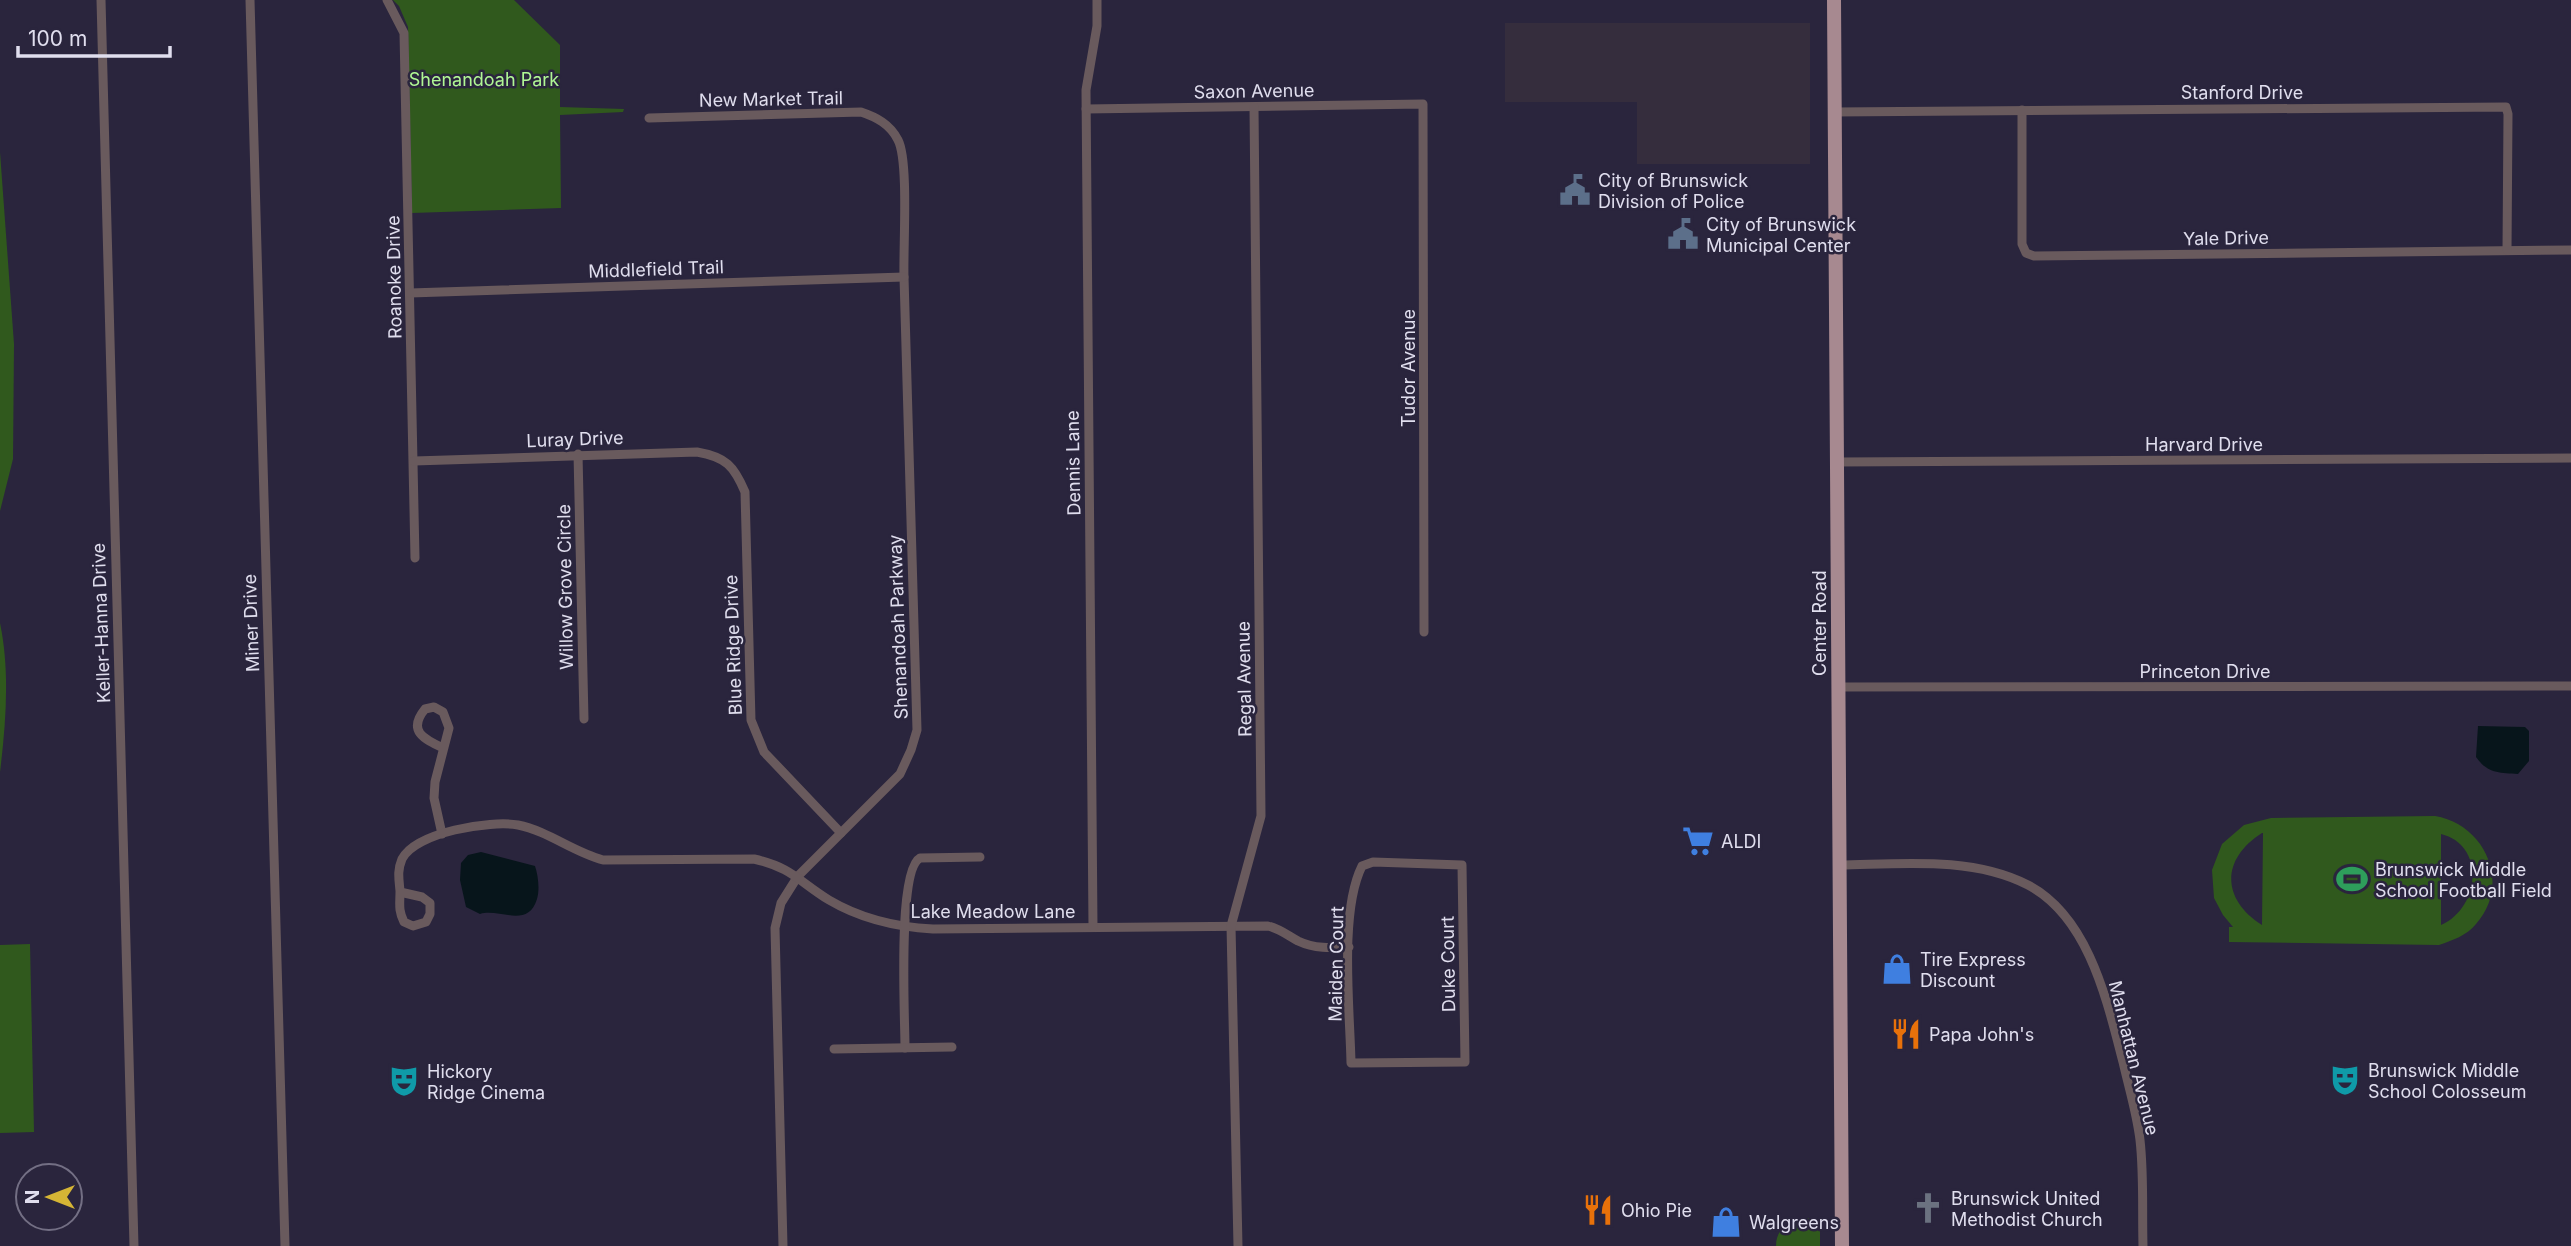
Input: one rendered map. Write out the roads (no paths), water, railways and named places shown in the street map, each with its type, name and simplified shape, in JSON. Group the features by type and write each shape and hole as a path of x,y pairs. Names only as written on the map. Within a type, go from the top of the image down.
{"main road":[{"name":"Center Road","path":"1834,0 1842,1246"}],"street":[{"name":"Keller-Hanna Drive","path":"101,0 134,1246"},
{"name":"Miner Drive","path":"250,0 285,1246"},
{"name":"Roanoke Drive","path":"387,0 404,33 415,558"},
{"name":"Dennis Lane","path":"1093,927 1086,90 1097,26 1097,0"},
{"name":"Saxon Avenue","path":"1086,109 1423,104"},
{"name":"Tudor Avenue","path":"1423,104 1424,632"},
{"name":"Regal Avenue","path":"1238,1246 1231,926 1261,816 1254,107"},
{"name":"Stanford Drive","path":"1835,112 2505,107 2508,114 2507,250"},
{"name":"Yale Drive","path":"2022,110 2022,244 2026,253 2034,256 2571,250"},
{"name":"New Market Trail","path":"649,118 861,113 876,117 889,127"},
{"name":"Shenandoah Parkway","path":"783,1246 775,928 782,903 798,876 900,774 911,750 916,730 903,160 899,141 889,127"},
{"name":"Middlefield Trail","path":"410,293 904,277"},
{"name":"Luray Drive","path":"414,461 578,454 697,453 717,456 732,468"},
{"name":"Willow Grove Circle","path":"578,454 584,719"},
{"name":"Harvard Drive","path":"1837,461 2571,458"},
{"name":"Blue Ridge Drive","path":"732,468 745,492 751,720 764,752 841,833"},
{"name":"Princeton Drive","path":"1839,687 2571,686"},
{"path":"442,834 434,798 435,782 449,728 443,712 434,707 425,709 417,719 417,728 424,739 443,748"},
{"name":"Lake Meadow Lane","path":"400,892 397,874 403,857 416,846 442,834 481,825 515,825 531,829 583,855 603,860 754,859 778,864 844,908 904,927 1268,926 1310,945 1326,949 1349,947"},
{"path":"905,1048 904,927 910,873 915,860 980,857"},
{"name":"Duke Court","path":"1351,1063 1465,1062 1462,866 1373,862 1362,866"},
{"name":"Manhattan Avenue","path":"1840,865 1932,864 1993,873 2034,889 2055,905 2087,953 2102,988 2136,1118 2142,1161 2143,1246"},
{"name":"Maiden Court","path":"1351,1063 1349,915 1356,878 1362,866"},
{"path":"834,1048 952,1047"}],"place":[{"name":"City of Brunswick Division of Police","path":"1575,190"},
{"name":"City of Brunswick Municipal Center","path":"1683,234"},
{"name":"ALDI","path":"1698,841"},
{"name":"Brunswick Middle School Football Field","path":"2352,879"},
{"name":"Tire Express Discount","path":"1897,969"},
{"name":"Papa John's","path":"1906,1034"},
{"name":"Brunswick Middle School Colosseum","path":"2345,1080"},
{"name":"Hickory Ridge Cinema","path":"404,1081"},
{"name":"Brunswick United Methodist Church","path":"1928,1208"},
{"name":"Ohio Pie","path":"1598,1210"},
{"name":"Walgreens","path":"1726,1222"}],"park label":[{"name":"Shenandoah Park","path":"484,79"}]}
